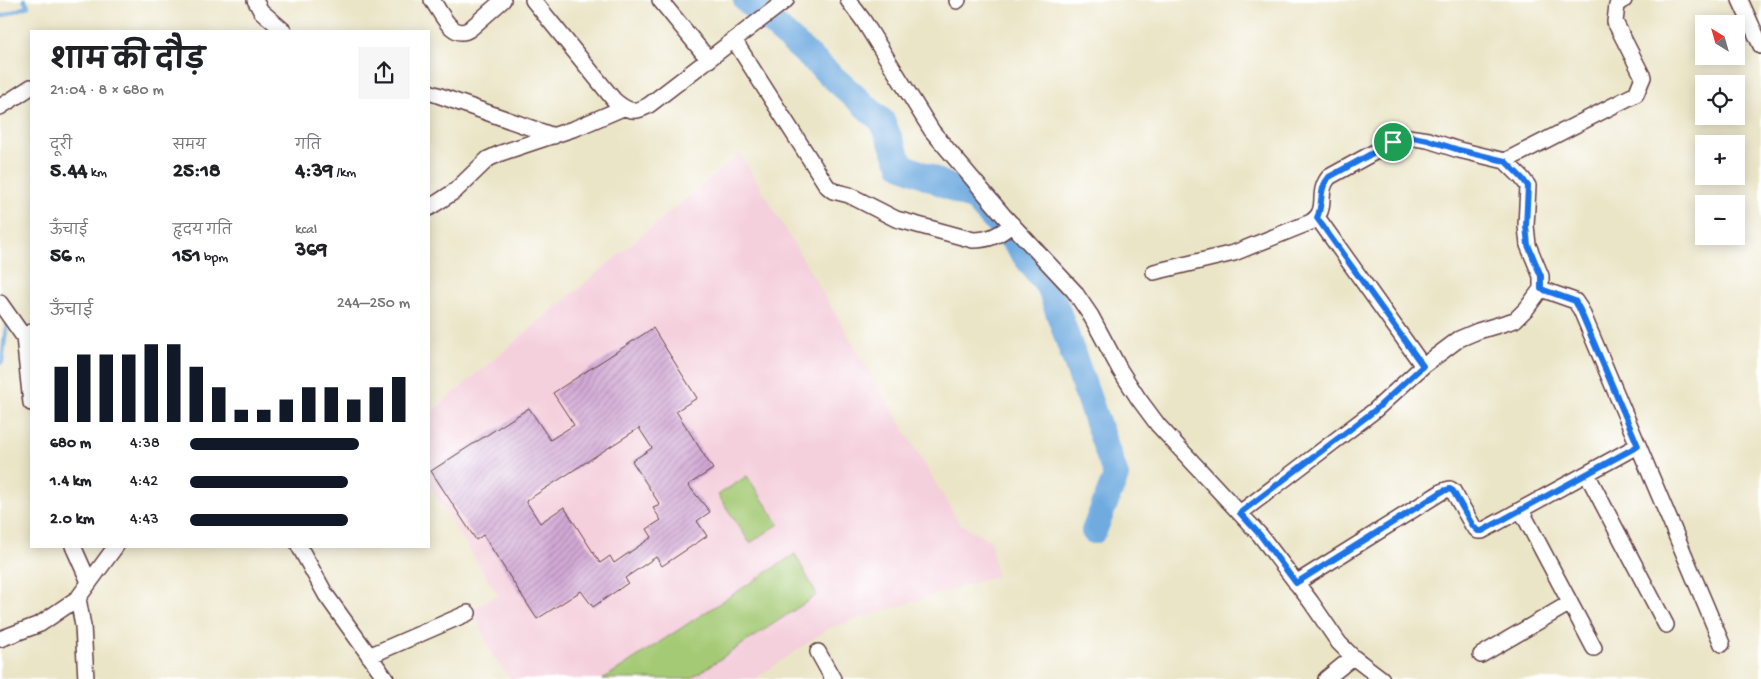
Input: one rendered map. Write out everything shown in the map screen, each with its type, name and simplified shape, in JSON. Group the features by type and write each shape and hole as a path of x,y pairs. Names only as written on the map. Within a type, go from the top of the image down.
{"street":[{"path":"255,0 261,11 283,30"},
{"path":"432,0 450,27 459,33 470,30 503,0"},
{"path":"533,0 614,100 623,108 631,111 641,110 753,26 777,4"},
{"path":"660,0 709,60"},
{"path":"848,0 863,20 932,131 1006,229 1074,291 1091,316 1120,370 1158,425 1260,535 1339,643 1352,657 1382,679"},
{"path":"1505,161 1636,94 1643,77 1615,22 1617,5 1624,0"},
{"path":"1740,0 1761,46"},
{"path":"734,40 832,191 849,195 896,218 973,240 986,240 1006,229"},
{"path":"0,108 30,88"},
{"path":"430,92 554,136"},
{"path":"430,207 455,191 488,160 501,153 554,136 623,108"},
{"path":"1154,272 1234,254 1311,222 1317,218 1321,209 1323,184 1329,177 1393,142 1408,136 1505,161 1528,186 1526,226 1528,245 1541,276 1541,289 1527,308 1515,320 1459,339 1423,366 1374,411 1240,513"},
{"path":"1317,218 1423,366"},
{"path":"1541,289 1575,301 1580,310 1722,644"},
{"path":"0,303 28,335 30,380"},
{"path":"1296,583 1446,489 1450,489 1456,494 1473,526 1478,531 1486,529 1638,446"},
{"path":"1587,474 1666,625"},
{"path":"1521,510 1594,648"},
{"path":"74,548 89,582"},
{"path":"0,639 40,624 78,598 114,548"},
{"path":"300,548 326,595 386,679"},
{"path":"78,598 83,626 86,679"},
{"path":"1481,655 1570,603"},
{"path":"369,656 468,613"},
{"path":"818,652 833,679"},
{"path":"1326,679 1352,657"}],"shaded area":[{"path":"740,153 960,524 990,540 997,576 829,628 755,679 511,679 492,655 472,608 498,595 430,487 430,413"}],"green space":[{"path":"747,476 779,524 750,543 718,495"},
{"path":"795,554 817,595 690,679 603,679"}],"building":[{"path":"653,328 697,398 676,411 713,469 688,485 710,512 697,521 707,536 662,566 656,557 625,578 628,583 593,607 581,591 537,619 483,535 476,540 431,471 529,408 550,440 574,425 553,393","holes":["639,428 652,448 632,461 660,505 653,508 661,520 647,529 652,537 614,563 610,556 600,563 564,507 540,523 526,501"]}],"waterway":[{"path":"0,17 28,6 24,0"},
{"path":"746,0 882,121 901,165 976,200 1013,240 1050,289 1116,476 1094,531"},
{"path":"0,363 2,362 7,321"}],"route":[{"path":"1408,136 1505,161 1522,178 1528,186 1526,226 1528,245 1541,276 1541,289 1575,301 1638,446 1482,531 1475,529 1456,494 1450,489 1446,489 1296,583 1260,535 1240,513 1374,411 1423,366 1317,218 1321,209 1323,184 1329,177 1393,142 1408,136"}]}
